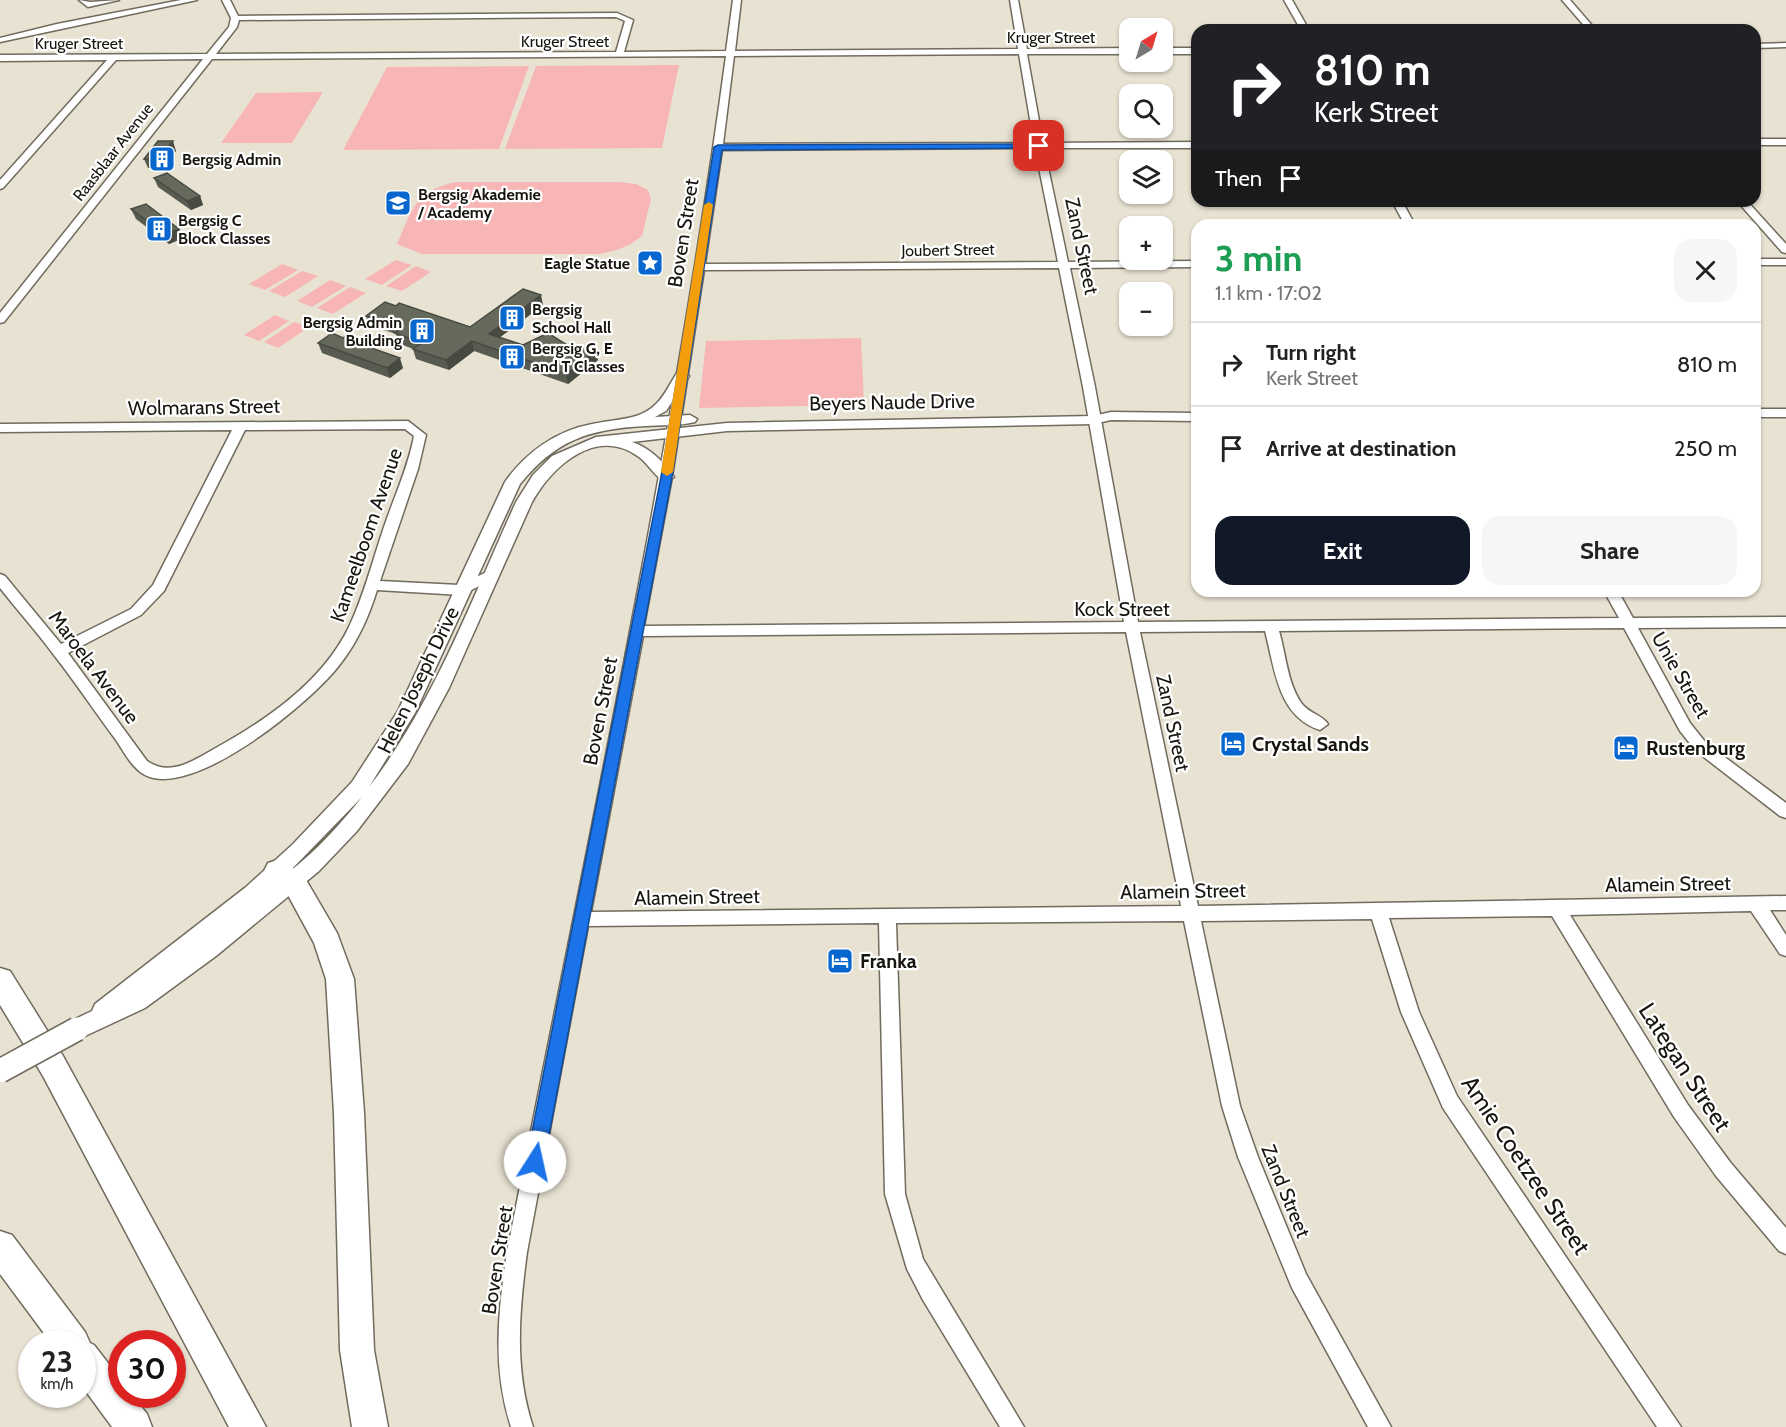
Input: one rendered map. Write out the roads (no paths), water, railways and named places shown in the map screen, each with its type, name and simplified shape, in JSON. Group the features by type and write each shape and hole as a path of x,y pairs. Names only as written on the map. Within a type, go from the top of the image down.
{"highway":[{"path":"285,876 327,941 340,979 349,1113 357,1350 370,1427"},
{"path":"0,980 53,1065 248,1427"},
{"path":"0,1247 62,1330"},
{"path":"96,1376 134,1427"}],"street":[{"path":"83,0 88,5 115,0"},
{"path":"0,40 57,26 194,0"},
{"path":"226,0 235,18 617,15 629,20 619,56"},
{"name":"Boven Street","path":"522,1427 513,1404 507,1352 510,1299 580,919 638,631 666,477 718,147 728,55 737,0"},
{"name":"Zand Street","path":"1014,0 1039,146 1064,264 1132,628 1226,1085 1248,1157 1299,1281 1380,1427"},
{"path":"1288,0 1302,24"},
{"path":"1566,0 1587,24"},
{"name":"Raasblaar Avenue","path":"0,320 233,27 235,18"},
{"path":"1761,46 1786,45"},
{"name":"Kruger Street","path":"2,61 113,58 1119,51"},
{"path":"1173,51 1191,51"},
{"path":"0,186 113,58"},
{"path":"1761,142 1786,142"},
{"path":"718,147 1191,145"},
{"path":"1747,207 1758,219"},
{"path":"1761,222 1786,250"},
{"path":"1761,262 1786,262"},
{"name":"Joubert Street","path":"698,267 1191,264"},
{"path":"625,422 643,417 661,408 682,376"},
{"path":"1761,413 1786,413"},
{"name":"Beyers Naude Drive","path":"674,426 1093,416 1191,417"},
{"name":"Helen Joseph Drive","path":"285,876 379,759 406,713 513,482 527,462 560,438 584,429 625,422 674,426"},
{"name":"Wolmarans Street","path":"0,428 408,425"},
{"name":"Kameelboom Avenue","path":"159,774 180,773 246,738 280,713 339,656 350,640 371,585 419,442 417,430 408,425"},
{"name":"Helen Joseph Drive","path":"0,1071 86,1024 222,918 285,876 350,826 401,759 440,688 489,576 538,477 557,459 578,447 674,426"},
{"path":"59,651 136,612 159,588 240,427"},
{"path":"605,440 641,450 655,462 666,477"},
{"path":"371,585 461,590 489,576"},
{"name":"Maroela Avenue","path":"0,579 59,651 129,749 148,770 159,774"},
{"name":"Unie Street","path":"1614,597 1685,727 1701,747 1786,812"},
{"name":"Kock Street","path":"638,631 1786,622"},
{"path":"1271,627 1294,705 1308,720 1320,724"},
{"name":"Alamein Street","path":"580,919 1378,912 1786,903"},
{"path":"1756,904 1786,949"},
{"name":"Lategan Street","path":"1556,907 1681,1111 1723,1169 1786,1244"},
{"name":"Amie Coetzee Street","path":"1378,912 1410,1012 1450,1102 1670,1427"},
{"path":"887,915 895,1194 919,1272 1013,1427"}],"place":[{"name":"Bergsig Admin","path":"162,159"},
{"name":"Bergsig Akademie / Academy","path":"398,203"},
{"name":"Bergsig C Block Classes","path":"159,229"},
{"name":"Eagle Statue","path":"650,263"},
{"name":"Bergsig School Hall","path":"512,318"},
{"name":"Bergsig Admin Building","path":"422,331"},
{"name":"Bergsig G, E and T Classes","path":"512,357"},
{"name":"Crystal Sands","path":"1233,744"},
{"name":"Rustenburg","path":"1626,748"},
{"name":"Franka","path":"840,961"}]}
